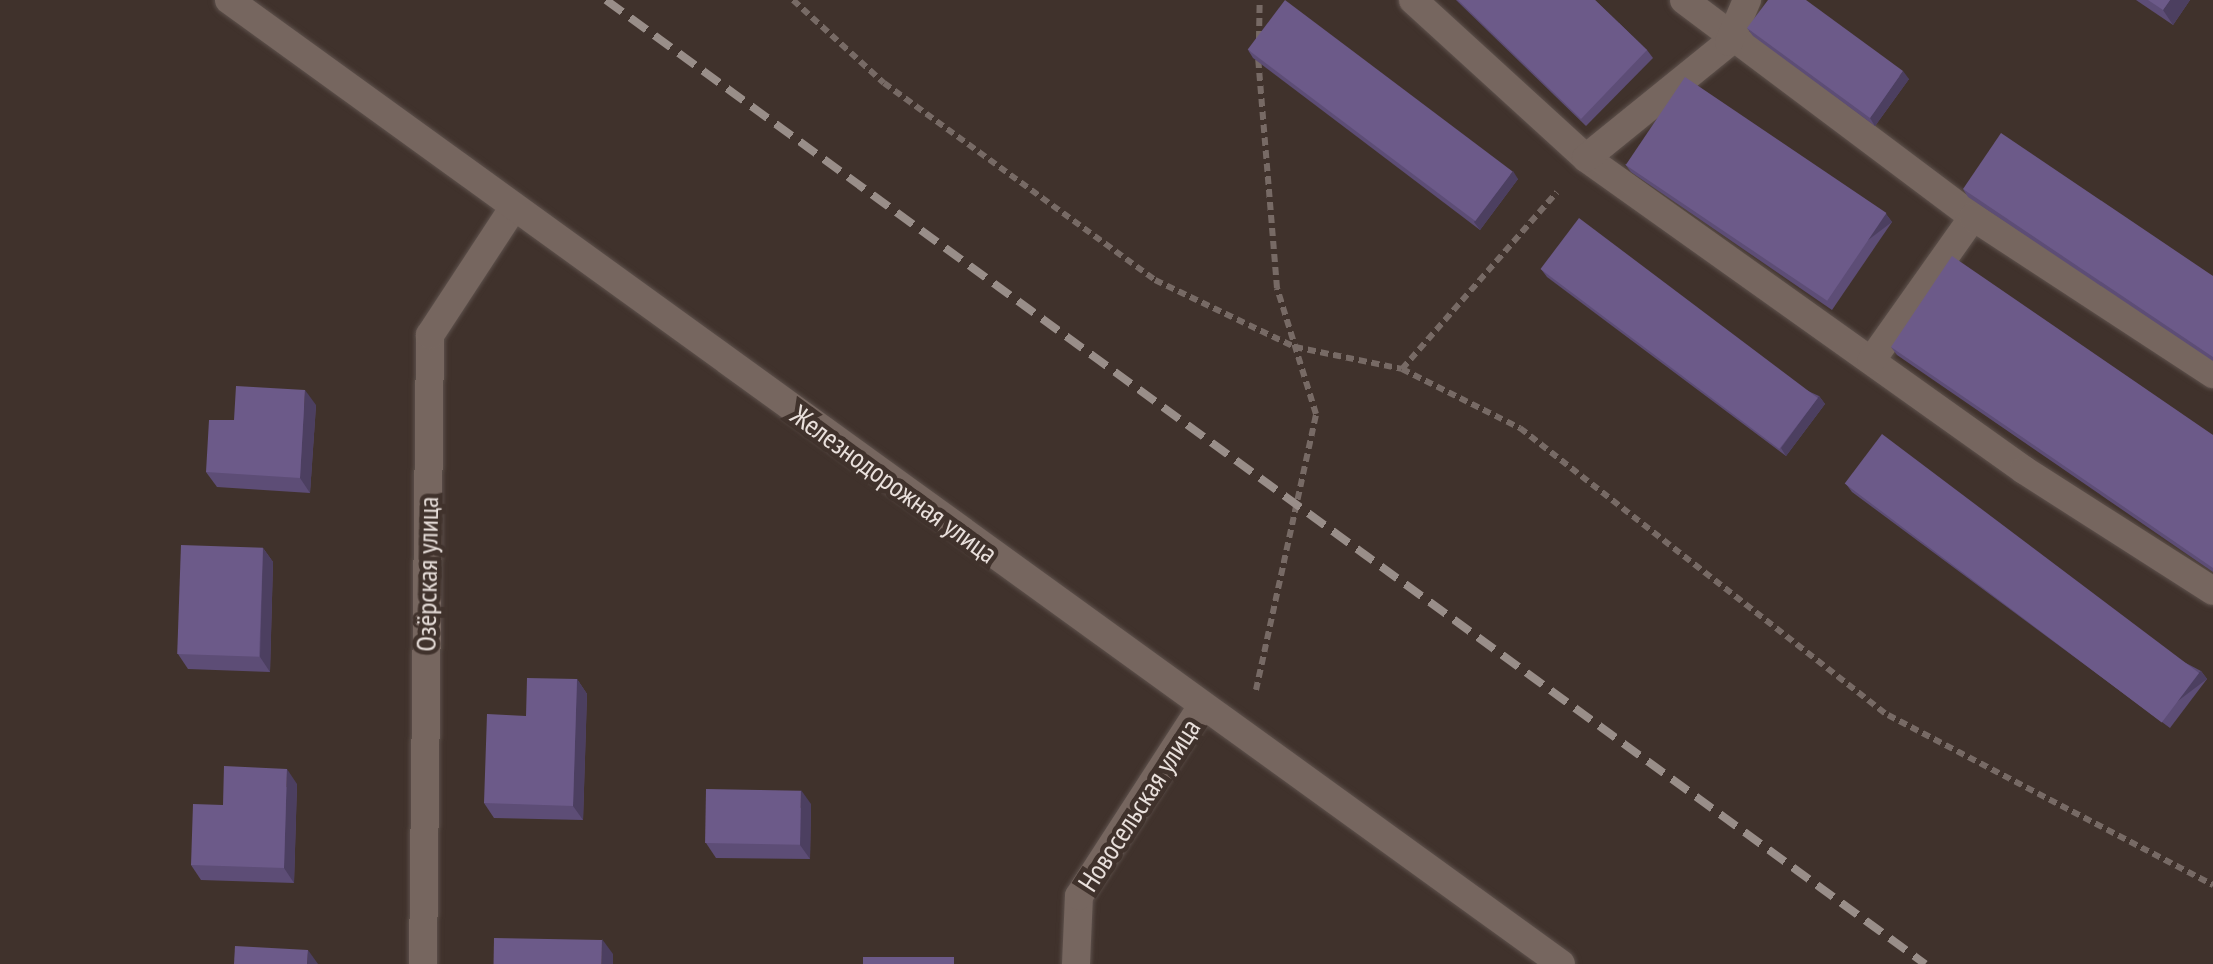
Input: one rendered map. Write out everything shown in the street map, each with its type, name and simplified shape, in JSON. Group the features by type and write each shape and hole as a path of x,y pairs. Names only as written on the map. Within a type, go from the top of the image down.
{"street":[{"name":"Железнодорожная улица","path":"230,0 1561,964"},
{"path":"1413,0 1586,158 1871,361 2213,590"},
{"path":"1684,0 1729,42 1973,216 2213,374"},
{"path":"1586,158 1729,42 1747,0"},
{"name":"Озёрская улица","path":"423,964 430,335 514,208"},
{"path":"1871,361 1973,216"},
{"name":"Новосельская улица","path":"1076,964 1079,896 1202,706"}],"path":[{"path":"793,0 884,83 1156,280 1295,347 1402,369 1520,428 1888,715 2213,886"},
{"path":"1243,737 1284,592 1316,414 1276,288 1258,81 1260,0"},
{"path":"1402,369 1586,158"}],"building":[{"path":"1285,0 1513,172 1475,221 1248,50"},
{"path":"1458,0 1595,0 1647,50 1581,119"},
{"path":"1768,0 1806,0 1903,71 1870,118 1747,28"},
{"path":"2148,0 2170,0 2163,10"},
{"path":"1685,77 1886,213 1827,301 1626,165"},
{"path":"2001,133 2213,276 2213,357 1963,189"},
{"path":"1579,218 1818,398 1779,449 1540,269"},
{"path":"1952,256 2213,435 2213,568 1891,347"},
{"path":"236,386 305,390 300,478 206,472 209,420 234,420"},
{"path":"1882,434 2199,673 2162,722 1845,484"},
{"path":"181,545 263,548 259,657 177,654"},
{"path":"527,678 577,679 573,806 484,803 487,714 526,716"},
{"path":"224,766 287,769 284,868 191,865 193,804 223,805"},
{"path":"706,789 801,791 800,845 705,843"},
{"path":"494,938 602,940 602,964 494,964"},
{"path":"235,946 308,950 307,964 234,964"},
{"path":"863,957 954,957 954,964 863,964"}],"railway":[{"path":"606,0 1925,964"}]}
